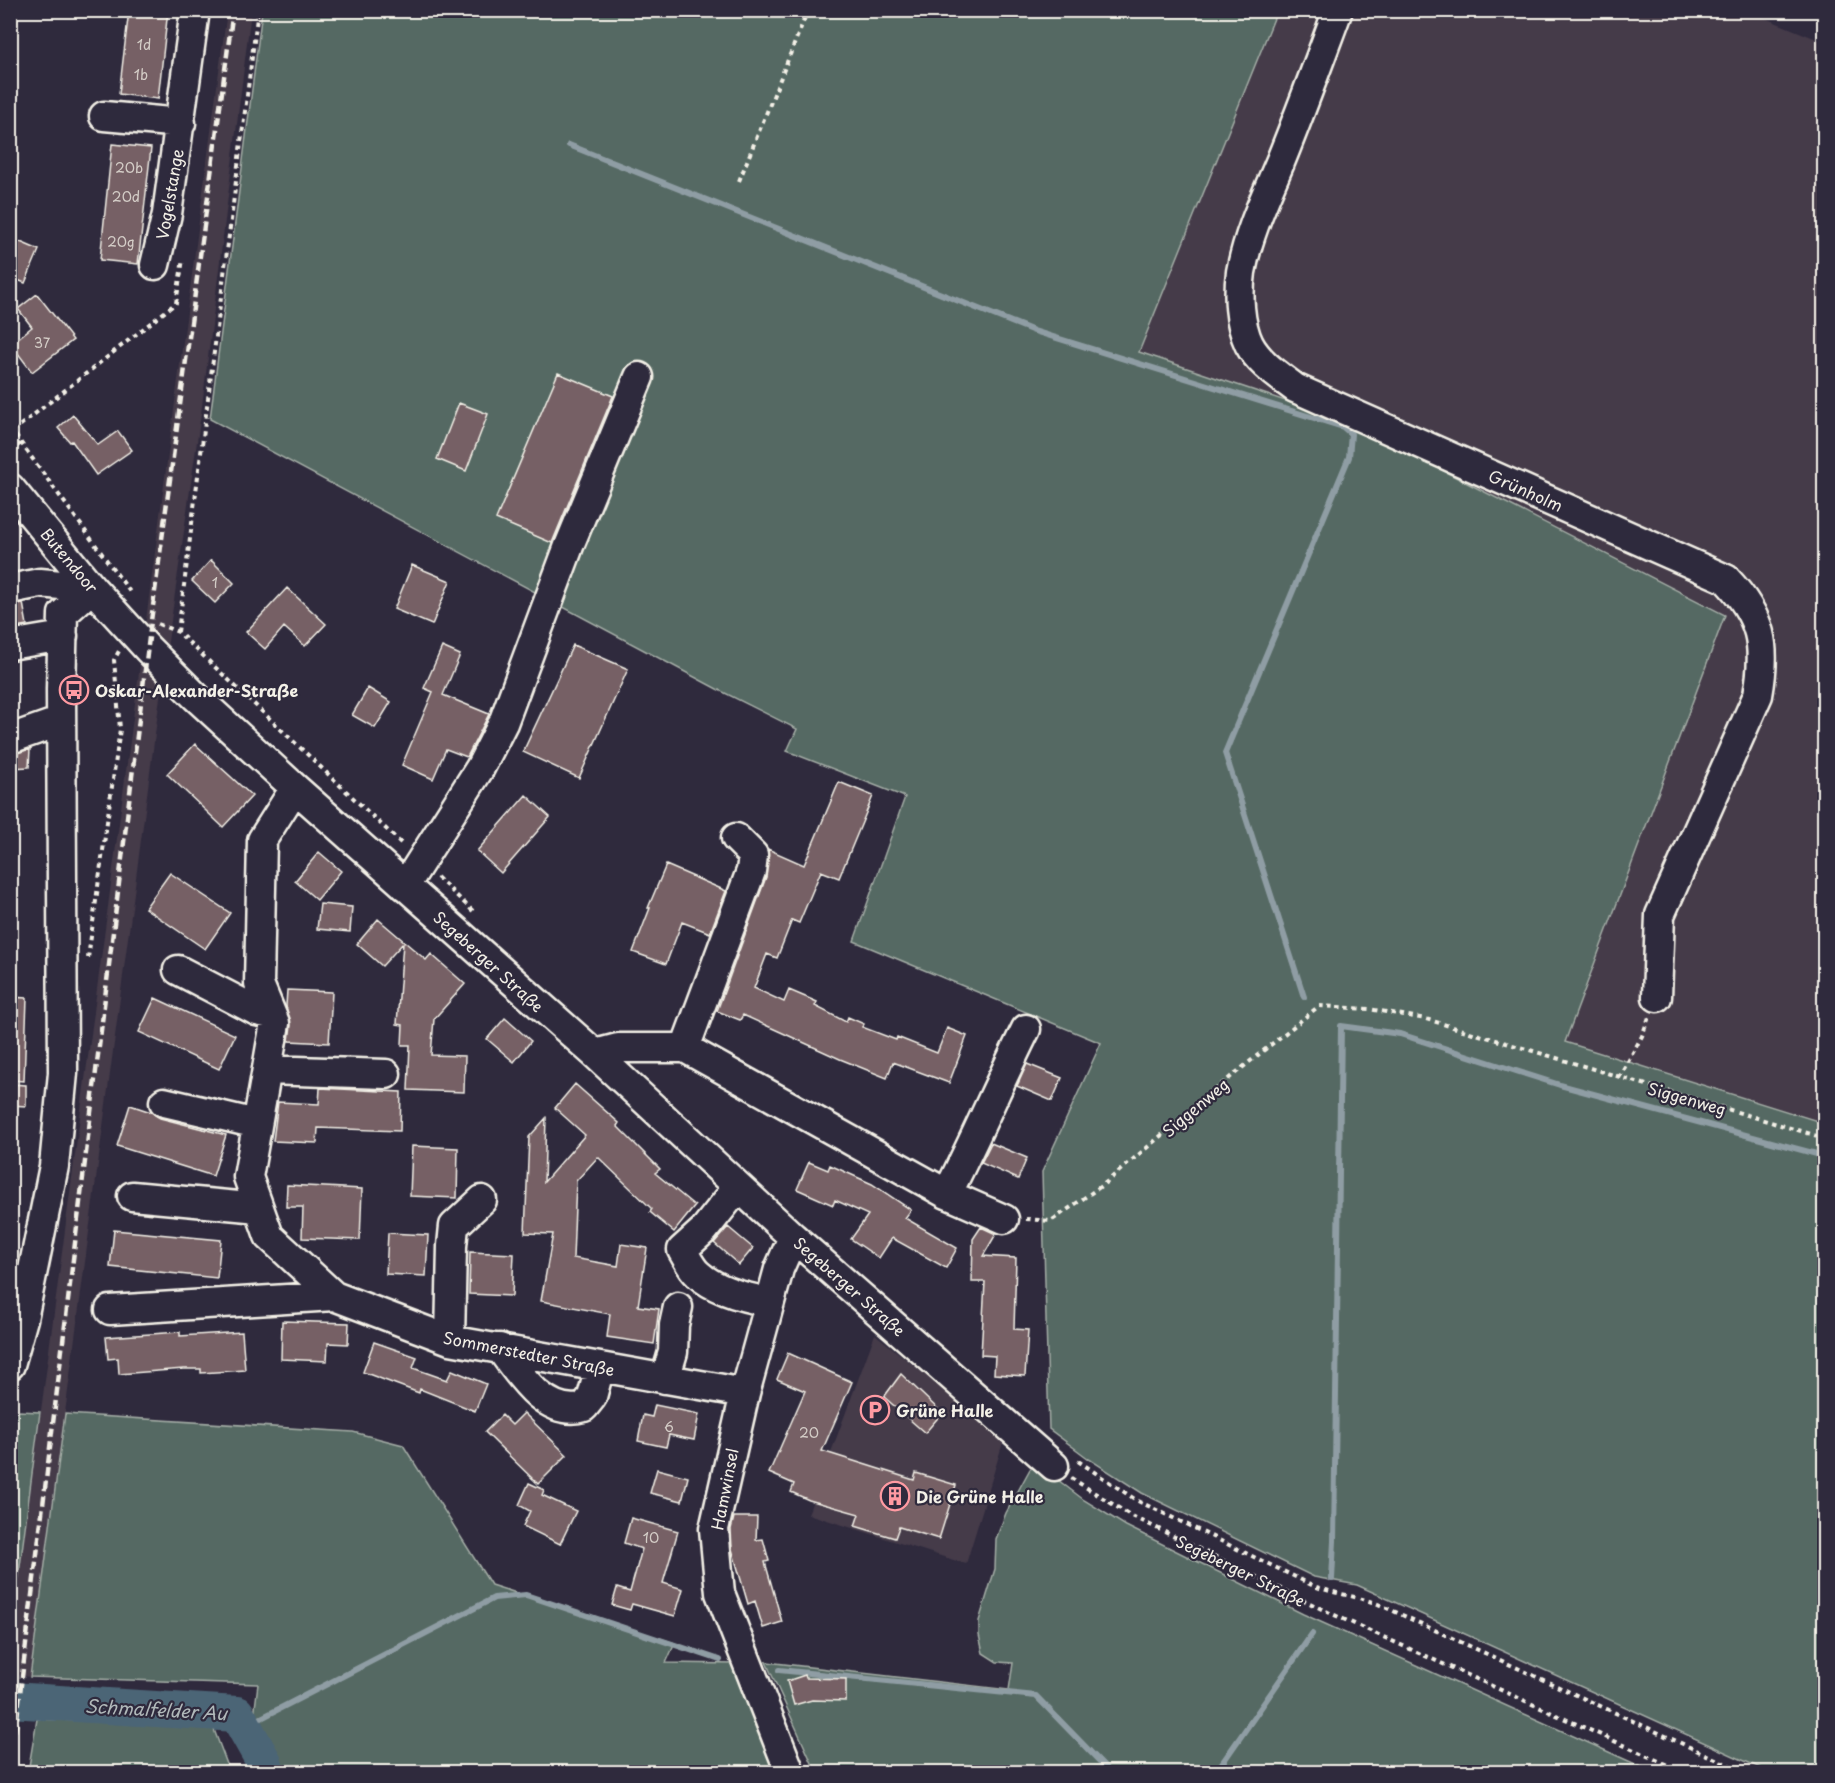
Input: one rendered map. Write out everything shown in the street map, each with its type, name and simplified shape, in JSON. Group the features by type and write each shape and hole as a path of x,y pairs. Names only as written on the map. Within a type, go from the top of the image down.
{"street":[{"name":"Vogelstange","path":"155,265 167,214 195,10"},
{"name":"Grünholm","path":"1338,10 1307,95 1248,241 1241,273 1239,303 1249,344 1265,365 1295,388 1726,579 1743,597 1753,614 1759,632 1763,666 1758,695 1660,915 1657,997"},
{"path":"104,116 181,123"},
{"path":"405,886 480,768 503,723 569,546 639,377"},
{"name":"Butendoor","path":"10,488 92,588 141,626"},
{"path":"10,589 40,583 92,588"},
{"path":"10,1365 23,1319 54,1166 63,1073 61,721 63,614 92,588"},
{"name":"Segeberger Straße","path":"141,626 196,697 295,788 595,1054 793,1237 1054,1466"},
{"path":"10,645 63,636"},
{"path":"10,739 61,721"},
{"name":"Sommerstedter Straße","path":"295,788 262,840 260,984 275,1023 248,1177 269,1236 334,1296 450,1340 745,1393"},
{"path":"685,1048 751,871 753,855 736,838"},
{"path":"178,970 257,1011 271,1014"},
{"path":"947,1194 977,1137 999,1082 1026,1029"},
{"path":"595,1054 618,1048 685,1048 947,1194 1004,1219"},
{"path":"267,1070 386,1074"},
{"path":"164,1102 257,1124"},
{"path":"738,1187 704,1230 682,1250 697,1274 714,1286 770,1302"},
{"path":"132,1196 259,1208"},
{"path":"450,1340 454,1226 482,1200"},
{"name":"Hamwinsel","path":"790,1773 720,1593 714,1529 745,1393 779,1269 793,1237"},
{"path":"110,1310 334,1296"},
{"path":"665,1379 673,1353 674,1325 678,1307"},
{"path":"500,1348 526,1383 542,1398 567,1409 584,1407 592,1397 600,1367"}],"path":[{"path":"87,969 120,729 114,660 141,626 178,632 258,10"},
{"path":"740,181 808,10"},
{"path":"10,428 130,592"},
{"path":"10,452 22,442"},
{"path":"1619,1078 1642,1036 1657,997"},
{"name":"Siggenweg","path":"1004,1219 1051,1221 1104,1184 1222,1084 1320,1006 1369,1009 1426,1019 1824,1138"},
{"name":"Segeberger Straße","path":"1054,1466 1090,1492 1130,1515 1320,1608 1683,1773"},
{"path":"1087,1469 1136,1500 1314,1586 1378,1604 1744,1773"}],"shaded area":[{"path":"227,11 251,11 201,414 160,697 30,1677 11,1675 11,1636"},
{"path":"1277,11 1748,11 1824,42 1824,1123 1565,1042 1725,615 1139,352"},
{"path":"875,1334 1004,1439 966,1564 808,1514"}],"green space":[{"path":"262,11 1277,11 1139,352 1348,422 1725,615 1565,1042 1824,1123 1824,1772 1769,1772 1357,1585 1314,1577 1142,1493 1089,1459 1049,1429 1042,1172 1101,1043 854,941 905,797 787,751 797,729 717,689 210,419"},
{"path":"18,1411 40,1412 11,1636 10,1430"},
{"path":"65,1414 353,1432 403,1445 491,1585 675,1643 666,1663 738,1664 783,1772 247,1772 258,1684 30,1677"},
{"path":"1041,1467 1084,1500 1126,1526 1303,1614 1653,1772 816,1772 766,1662 1009,1690 1013,1663 997,1662 983,1653 979,1621 995,1569 996,1539 1006,1513 1030,1469"},
{"path":"37,1719 213,1727 230,1772 28,1772"}],"building":[{"path":"129,10 168,10 158,99 119,94"},
{"path":"112,144 151,148 138,264 100,260"},
{"path":"18,241 39,250 25,283 10,277 10,260"},
{"path":"37,294 73,340 32,372 11,344 32,327 18,309"},
{"path":"558,373 613,396 552,543 496,519"},
{"path":"459,403 488,414 466,471 437,459"},
{"path":"73,415 98,445 118,431 132,450 96,475 72,441 70,442 58,428"},
{"path":"211,560 234,583 215,603 192,581"},
{"path":"412,565 450,581 432,625 394,609"},
{"path":"287,588 326,624 305,646 284,627 265,649 246,632"},
{"path":"23,603 27,625 10,628 10,605"},
{"path":"573,645 628,669 579,778 523,752"},
{"path":"442,647 460,655 443,695 489,714 467,757 446,749 433,779 402,765 433,692 424,688"},
{"path":"368,688 391,702 375,728 352,715"},
{"path":"195,744 252,796 223,827 167,774"},
{"path":"30,749 29,767 10,768 10,755"},
{"path":"839,782 873,796 839,878 821,871 799,923 792,920 777,958 767,954 754,988 784,1002 789,990 817,1002 815,1006 846,1022 848,1017 864,1024 862,1027 896,1040 897,1037 937,1053 947,1028 967,1036 949,1083 893,1062 887,1078 743,1015 740,1020 717,1011 766,877 768,849 804,865"},
{"path":"526,795 550,817 501,873 477,851"},
{"path":"319,852 341,871 317,900 295,881"},
{"path":"666,865 726,891 710,933 682,922 666,964 633,952"},
{"path":"170,873 230,913 205,949 145,908"},
{"path":"320,904 352,907 350,932 317,929"},
{"path":"378,919 426,960 431,954 465,984 434,1019 431,1055 465,1056 464,1092 408,1090 410,1045 402,1045 403,1025 397,1024 403,943 382,966 357,944"},
{"path":"287,990 332,992 329,1043 289,1041 291,1025 286,1006"},
{"path":"10,997 27,998 24,1081 10,1080"},
{"path":"155,998 235,1035 219,1069 139,1032"},
{"path":"505,1018 531,1041 514,1062 487,1039"},
{"path":"1027,1064 1062,1078 1052,1101 1017,1086"},
{"path":"10,1084 26,1085 26,1106 10,1105"},
{"path":"575,1084 619,1123 617,1126 660,1169 655,1173 695,1206 674,1232 650,1212 652,1209 598,1157 576,1181 573,1258 618,1266 621,1244 647,1248 638,1306 659,1309 654,1344 607,1337 610,1314 541,1301 553,1234 525,1233 529,1137 546,1118 544,1182 585,1135 555,1108"},
{"path":"320,1088 401,1092 400,1131 318,1128 317,1143 273,1141 278,1102 319,1104"},
{"path":"130,1105 151,1112 160,1118 226,1135 213,1176 117,1146"},
{"path":"991,1143 1027,1158 1018,1179 981,1163"},
{"path":"412,1146 458,1148 457,1198 410,1196"},
{"path":"809,1162 828,1170 830,1165 872,1184 911,1210 905,1218 957,1248 946,1268 892,1238 879,1258 851,1239 868,1215 835,1200 833,1205 797,1189"},
{"path":"287,1185 362,1189 360,1240 302,1238 303,1207 286,1207"},
{"path":"728,1227 753,1248 739,1265 714,1243"},
{"path":"981,1227 996,1234 983,1256 1016,1258 1014,1329 1028,1330 1025,1376 994,1374 995,1356 981,1355 985,1282 972,1282 973,1239"},
{"path":"114,1230 221,1240 217,1278 110,1267"},
{"path":"388,1233 428,1235 426,1276 386,1274"},
{"path":"470,1252 514,1254 512,1296 469,1294"},
{"path":"282,1321 349,1323 348,1344 328,1343 327,1361 281,1359"},
{"path":"180,1332 180,1336 242,1332 245,1370 201,1373 201,1369 184,1369 119,1374 118,1358 108,1359 106,1337"},
{"path":"374,1342 417,1357 413,1368 447,1380 452,1370 486,1384 475,1411 420,1389 419,1393 363,1372"},
{"path":"788,1353 852,1382 822,1451 914,1480 916,1473 956,1485 939,1539 899,1527 895,1538 855,1526 859,1514 809,1500 791,1492 794,1484 769,1473 805,1391 777,1379"},
{"path":"901,1374 942,1413 925,1433 884,1397"},
{"path":"655,1405 699,1414 694,1440 669,1435 666,1447 638,1441 643,1415 652,1417"},
{"path":"524,1413 567,1455 538,1484 485,1432 502,1415 512,1425"},
{"path":"657,1469 688,1477 682,1501 650,1493"},
{"path":"529,1483 544,1490 542,1495 576,1511 560,1544 523,1526 530,1511 519,1505"},
{"path":"734,1517 757,1517 756,1540 763,1539 769,1561 765,1562 782,1622 763,1628 755,1601 748,1604 732,1549 731,1529"},
{"path":"631,1518 678,1531 663,1583 683,1589 675,1616 632,1604 630,1610 612,1605 617,1588 630,1592 642,1549 624,1543"},
{"path":"805,1675 806,1678 846,1679 846,1701 812,1700 794,1705 787,1681"}],"waterway":[{"path":"569,145 1034,331 1343,427 1351,434 1349,457 1225,753 1304,997"},
{"path":"1332,1579 1341,1026 1400,1034 1560,1085 1824,1156"},
{"path":"244,1727 494,1598 526,1595 720,1660"},
{"path":"1216,1772 1312,1634"},
{"path":"779,1670 1036,1696 1110,1772"},
{"name":"Schmalfelder Au","path":"10,1700 237,1714 264,1762 267,1772"}],"railway":[{"path":"10,1758 16,1726 151,621 233,10"}],"place":[{"name":"Oskar-Alexander-Straße","path":"74,690"},
{"name":"Grüne Halle","path":"875,1410"},
{"name":"Die Grüne Halle","path":"895,1496"}]}
